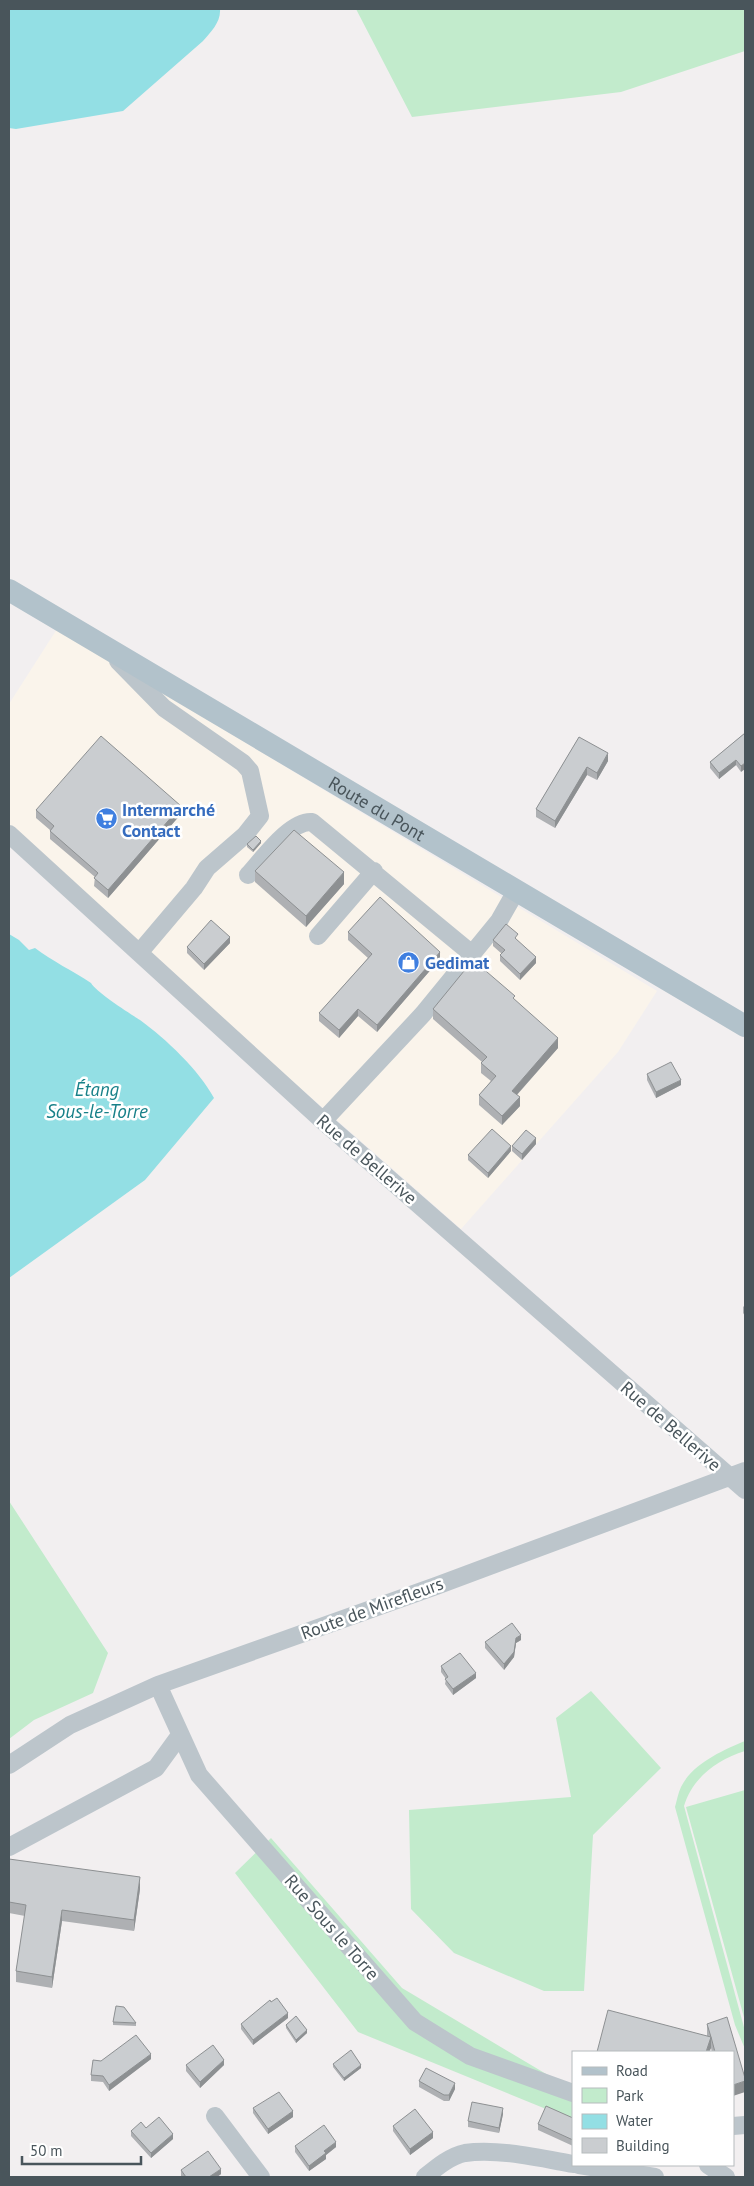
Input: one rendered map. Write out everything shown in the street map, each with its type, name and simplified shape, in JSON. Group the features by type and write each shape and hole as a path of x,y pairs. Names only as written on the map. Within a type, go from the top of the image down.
{"main road":[{"name":"Route du Pont","path":"9,590 107,650 745,1026"}],"street":[{"path":"107,650 164,708 243,764 250,771 260,816 245,835 207,868 194,888 139,953"},
{"path":"248,875 284,836 305,821 312,822 374,871 472,954"},
{"name":"Rue de Bellerive","path":"9,834 323,1121 738,1475 745,1490"},
{"path":"318,936 374,871"},
{"path":"323,1121 404,1036 499,921 516,890"},
{"name":"Route de Mirefleurs","path":"9,1765 70,1725 158,1685 738,1475"},
{"name":"Rue Sous le Torre","path":"158,1685 199,1775 415,2022 470,2056 572,2093"},
{"path":"9,1847 156,1768 180,1735"},
{"path":"215,2116 261,2177"},
{"path":"425,2177 442,2164 463,2154 508,2155 572,2164"},
{"path":"585,2166 655,2177"},
{"path":"710,2166 726,2177"}],"shaded area":[{"path":"57,629 657,991 618,1052 461,1229 154,960 9,827 9,704"}],"green space":[{"path":"356,9 745,9 745,51 621,92 412,117"},
{"path":"9,1501 108,1653 93,1693 34,1720 9,1739"},
{"path":"591,1691 661,1768 593,1835 584,1991 544,1991 454,1953 411,1909 409,1810 571,1797 556,1718"},
{"path":"745,1741 745,1751 725,1759 700,1778 693,1786 684,1806 745,2031 745,2049 735,2025 675,1807 681,1787 693,1771 718,1753"},
{"path":"745,1790 745,2021 686,1807"},
{"path":"271,1838 402,1988 572,2089 572,2120 358,2032 235,1873"}],"water":[{"path":"9,9 220,9 220,14 212,30 203,41 123,111 16,129 9,128"},
{"name":"Étang Sous-le-Torre","path":"9,934 19,940 29,950 35,948 91,983 106,997 150,1028 191,1066 208,1087 214,1098 145,1180 9,1278"}],"building":[{"path":"745,733 745,763 741,766 736,760 719,773 710,762"},
{"name":"Intermarché Contact","path":"101,736 181,806 108,890 94,878 98,873 50,831 54,826 36,810"},
{"path":"579,737 608,753 597,773 587,767 555,821 536,809"},
{"path":"294,830 344,872 306,916 255,871"},
{"path":"256,836 261,841 253,850 247,844"},
{"path":"380,897 440,952 377,1025 358,1009 339,1030 319,1013 372,954 348,932"},
{"path":"211,920 230,937 204,964 187,947"},
{"path":"506,924 518,934 515,938 536,957 520,974 500,955 505,950 493,940"},
{"path":"473,960 515,996 513,998 558,1038 512,1091 520,1097 502,1116 479,1095 496,1076 481,1063 487,1057 433,1009"},
{"path":"671,1062 681,1080 656,1092 647,1074"},
{"path":"492,1129 511,1146 488,1173 468,1155"},
{"path":"526,1130 536,1138 522,1154 512,1146"},
{"path":"512,1623 521,1635 516,1638 514,1652 504,1664 485,1642"},
{"path":"460,1653 476,1673 453,1689 445,1679 448,1677 441,1666"},
{"path":"9,1859 140,1877 134,1920 62,1910 52,1977 16,1971 26,1905 9,1902"},
{"path":"277,1998 288,2013 253,2040 241,2024 270,2000 271,2002"},
{"path":"116,2006 124,2007 136,2023 113,2022"},
{"path":"608,2010 711,2037 706,2051 597,2051"},
{"path":"296,2016 307,2030 296,2040 286,2025"},
{"path":"727,2017 745,2081 734,2085 734,2051 715,2051 707,2024"},
{"path":"136,2035 151,2054 109,2085 103,2076 91,2075 93,2060 101,2061"},
{"path":"213,2045 224,2060 200,2082 186,2065"},
{"path":"351,2050 361,2065 344,2078 333,2064"},
{"path":"426,2068 455,2083 449,2095 444,2095 419,2081"},
{"path":"279,2092 293,2111 268,2129 253,2108"},
{"path":"472,2102 503,2108 499,2128 468,2121"},
{"path":"546,2106 572,2118 572,2140 538,2124"},
{"path":"415,2109 433,2132 410,2149 393,2126"},
{"path":"159,2117 173,2134 151,2153 131,2131 141,2122 146,2128"},
{"path":"324,2125 336,2142 324,2151 326,2153 309,2166 295,2146"},
{"path":"208,2151 221,2169 209,2177 186,2177 181,2170"}],"place":[{"name":"Intermarché Contact","path":"106,819"},
{"name":"Gedimat","path":"409,962"}]}
